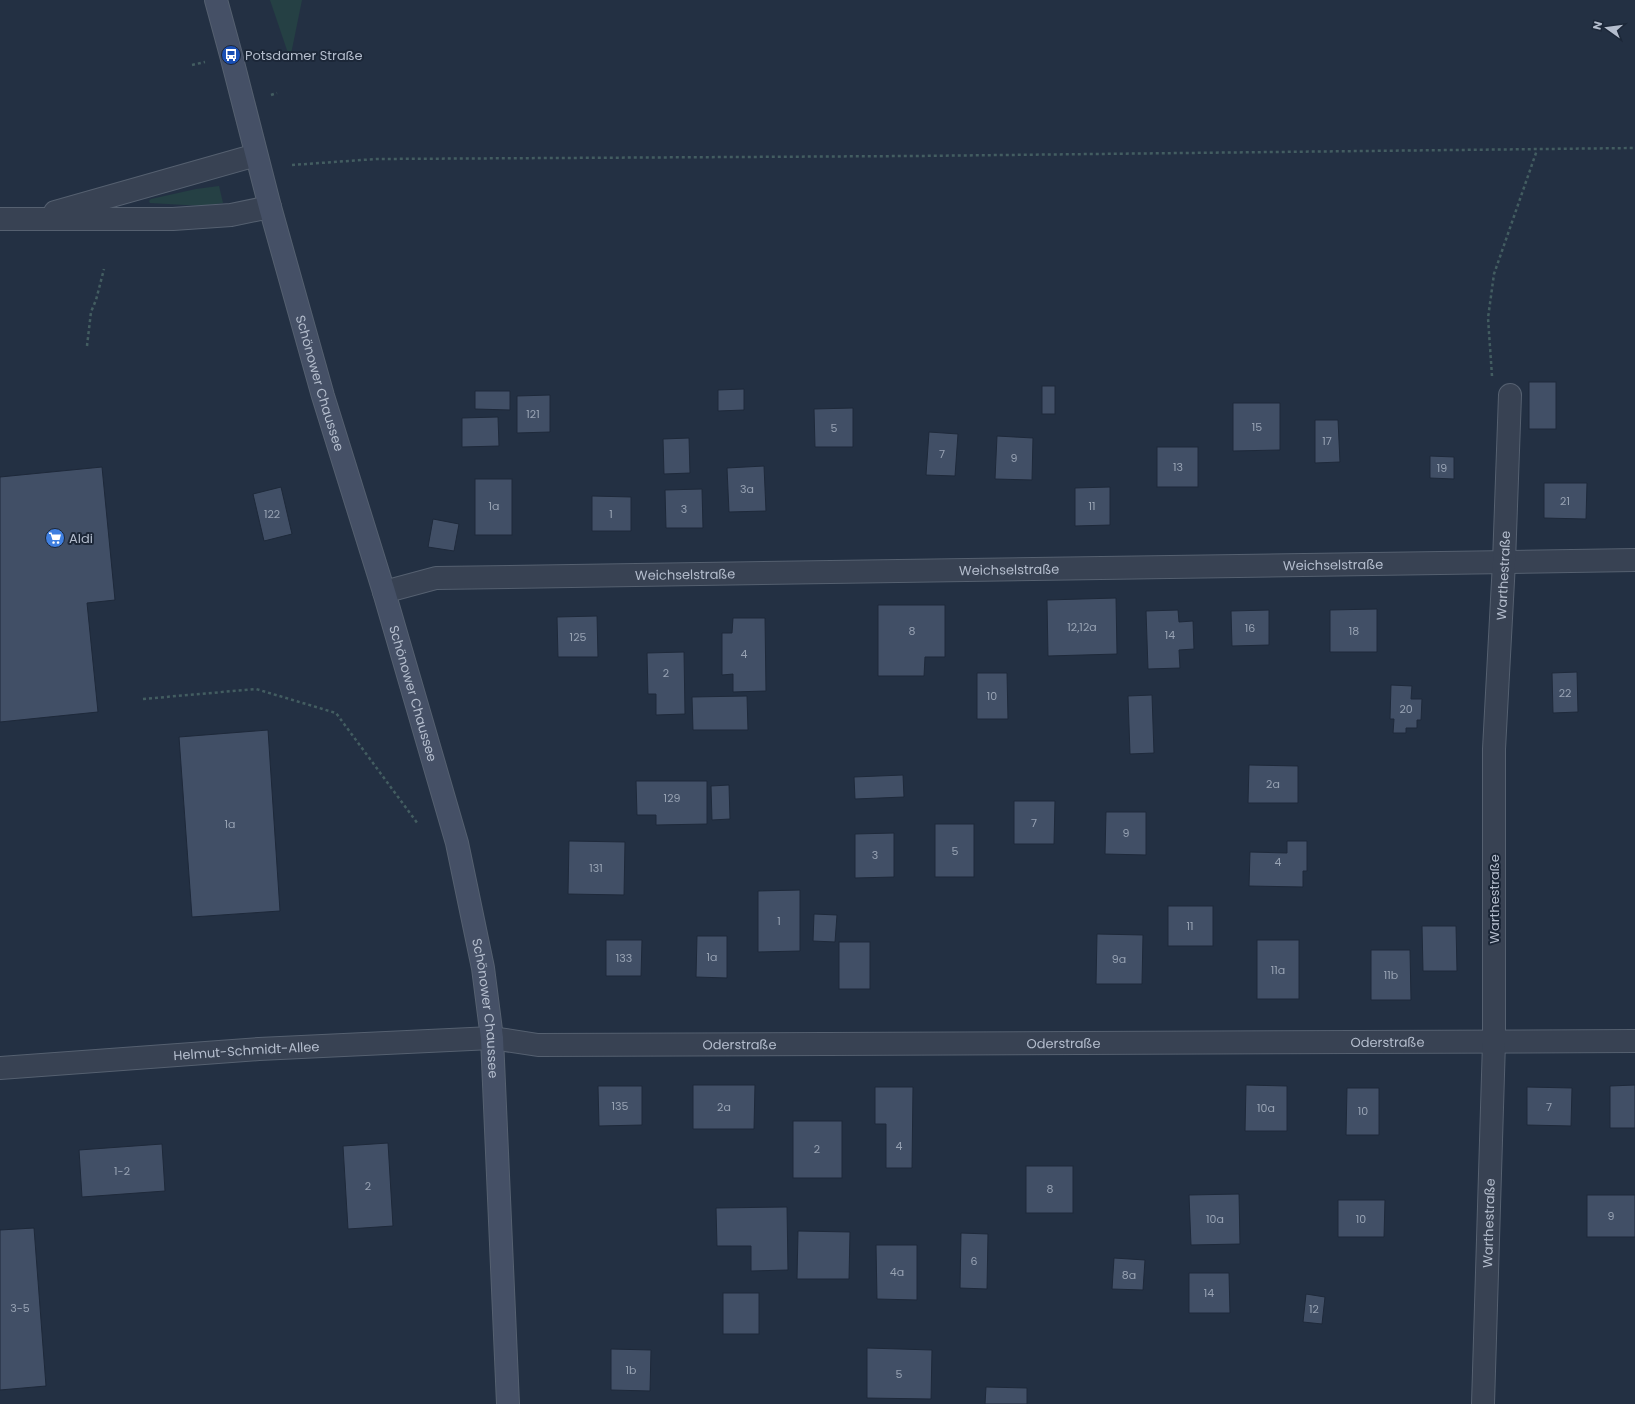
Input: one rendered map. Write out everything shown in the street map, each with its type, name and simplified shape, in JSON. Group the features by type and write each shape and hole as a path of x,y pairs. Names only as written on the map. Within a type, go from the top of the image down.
{"main road":[{"name":"Schönower Chaussee","path":"216,0 270,207 323,396 384,592 457,843 483,968 492,1038 508,1404"}],"street":[{"path":"29,219 149,187 220,164 256,155"},
{"path":"0,219 173,219 231,214 270,207"},
{"name":"Warthestraße","path":"1483,1404 1494,1042 1494,749 1504,562 1510,395"},
{"name":"Weichselstraße","path":"384,592 436,578 1635,560"},
{"name":"Oderstraße","path":"492,1038 538,1045 1635,1041"},
{"name":"Helmut-Schmidt-Allee","path":"0,1068 259,1049 492,1038"}],"path":[{"path":"192,65 208,61"},
{"path":"271,95 277,93"},
{"path":"292,165 376,159 906,156 1635,148"},
{"path":"1510,395 1492,382 1488,318 1494,274 1537,150"},
{"path":"87,346 91,312 96,300 104,269"},
{"path":"143,699 256,689 336,713 418,824"}],"green space":[{"path":"270,0 302,0 290,59"},
{"path":"219,186 223,203 203,206 150,203 149,201 151,199 196,189"}],"building":[{"path":"1529,382 1556,382 1556,429 1529,429"},
{"path":"1042,386 1055,386 1055,414 1042,414"},
{"path":"744,389 744,410 718,411 718,390"},
{"path":"475,391 510,391 510,410 475,409"},
{"path":"550,395 550,432 517,433 517,396"},
{"path":"1233,403 1280,403 1280,450 1233,451"},
{"path":"853,408 853,447 815,447 814,409"},
{"path":"498,417 499,446 462,447 462,418"},
{"path":"1315,420 1338,420 1340,462 1315,463"},
{"path":"929,432 958,434 955,476 926,475"},
{"path":"997,436 1033,438 1032,480 995,479"},
{"path":"689,438 690,473 664,474 663,439"},
{"path":"1157,447 1198,447 1198,487 1157,487"},
{"path":"1430,456 1454,457 1454,479 1430,478"},
{"path":"764,466 766,511 729,512 727,468"},
{"name":"Aldi","path":"102,467 115,600 87,603 98,712 0,722 0,477"},
{"path":"475,479 512,479 512,535 475,535"},
{"path":"1544,483 1587,483 1586,519 1544,518"},
{"path":"281,487 292,534 264,541 253,494"},
{"path":"1110,487 1110,525 1075,526 1075,488"},
{"path":"702,489 703,528 666,528 665,490"},
{"path":"592,496 631,497 631,531 592,531"},
{"path":"433,519 459,524 454,551 428,547"},
{"path":"1116,598 1117,654 1048,656 1047,600"},
{"path":"878,605 945,605 945,657 925,657 924,676 878,676"},
{"path":"1377,609 1377,652 1330,652 1330,610"},
{"path":"1178,610 1179,622 1193,621 1194,649 1179,650 1180,668 1148,669 1146,611"},
{"path":"1269,610 1269,645 1232,646 1231,611"},
{"path":"597,616 598,657 558,657 557,617"},
{"path":"733,618 765,618 766,691 733,692 733,674 722,675 722,633 732,633"},
{"path":"684,652 685,714 656,715 656,694 648,694 647,653"},
{"path":"1577,672 1578,712 1553,713 1552,673"},
{"path":"977,673 1007,673 1008,719 977,719"},
{"path":"1391,685 1412,686 1411,699 1422,699 1421,720 1417,720 1417,728 1406,728 1406,733 1393,733 1394,719 1390,719"},
{"path":"1152,695 1154,753 1130,754 1128,696"},
{"path":"747,696 748,730 693,730 692,697"},
{"path":"268,730 280,911 192,917 179,737"},
{"path":"1249,765 1298,766 1298,803 1248,803"},
{"path":"903,775 904,797 855,799 854,777"},
{"path":"636,781 707,781 707,824 656,825 656,815 637,815"},
{"path":"729,785 730,819 712,820 711,786"},
{"path":"1014,801 1055,801 1054,844 1014,844"},
{"path":"1106,812 1146,812 1146,855 1105,854"},
{"path":"935,824 974,824 974,877 935,877"},
{"path":"894,833 894,877 855,878 855,834"},
{"path":"569,841 625,842 624,895 568,894"},
{"path":"1287,841 1307,841 1307,871 1303,871 1303,887 1249,886 1250,852 1287,853"},
{"path":"800,890 800,951 758,952 758,891"},
{"path":"1168,906 1213,906 1213,946 1168,946"},
{"path":"814,914 837,915 835,942 813,941"},
{"path":"1422,926 1456,926 1457,971 1423,971"},
{"path":"1097,934 1143,935 1142,984 1096,984"},
{"path":"697,936 727,936 727,978 696,977"},
{"path":"606,940 642,940 641,976 606,976"},
{"path":"1257,940 1299,940 1299,999 1257,999"},
{"path":"839,942 870,942 870,989 839,989"},
{"path":"1371,950 1410,950 1411,1000 1371,1000"},
{"path":"693,1085 755,1085 754,1129 693,1129"},
{"path":"1246,1085 1287,1086 1287,1131 1245,1131"},
{"path":"1635,1085 1635,1128 1610,1128 1610,1086"},
{"path":"598,1086 642,1086 642,1125 599,1126"},
{"path":"875,1087 913,1087 912,1168 886,1168 886,1124 875,1124"},
{"path":"1527,1087 1572,1088 1571,1126 1527,1125"},
{"path":"1347,1088 1379,1088 1379,1135 1346,1135"},
{"path":"793,1121 842,1121 842,1178 793,1178"},
{"path":"388,1143 393,1226 348,1229 343,1146"},
{"path":"162,1144 165,1191 82,1197 79,1150"},
{"path":"1026,1166 1073,1166 1073,1213 1026,1213"},
{"path":"1239,1194 1240,1244 1191,1245 1189,1195"},
{"path":"1587,1195 1635,1195 1635,1237 1587,1237"},
{"path":"1338,1200 1385,1200 1384,1237 1338,1237"},
{"path":"787,1207 788,1270 751,1271 751,1246 717,1246 716,1208"},
{"path":"34,1228 46,1386 0,1390 0,1230"},
{"path":"798,1231 850,1232 849,1279 797,1279"},
{"path":"961,1233 988,1234 987,1289 960,1288"},
{"path":"876,1245 917,1245 917,1300 877,1299"},
{"path":"1114,1258 1145,1260 1143,1290 1112,1289"},
{"path":"1189,1273 1229,1273 1230,1313 1189,1313"},
{"path":"723,1293 759,1293 759,1334 723,1334"},
{"path":"1306,1294 1325,1297 1322,1324 1303,1322"},
{"path":"867,1348 932,1350 931,1399 867,1398"},
{"path":"611,1349 651,1350 650,1391 611,1390"},
{"path":"986,1387 1027,1388 1027,1404 985,1404"}],"place":[{"name":"Potsdamer Straße","path":"231,55"},
{"name":"Aldi","path":"55,538"}]}
